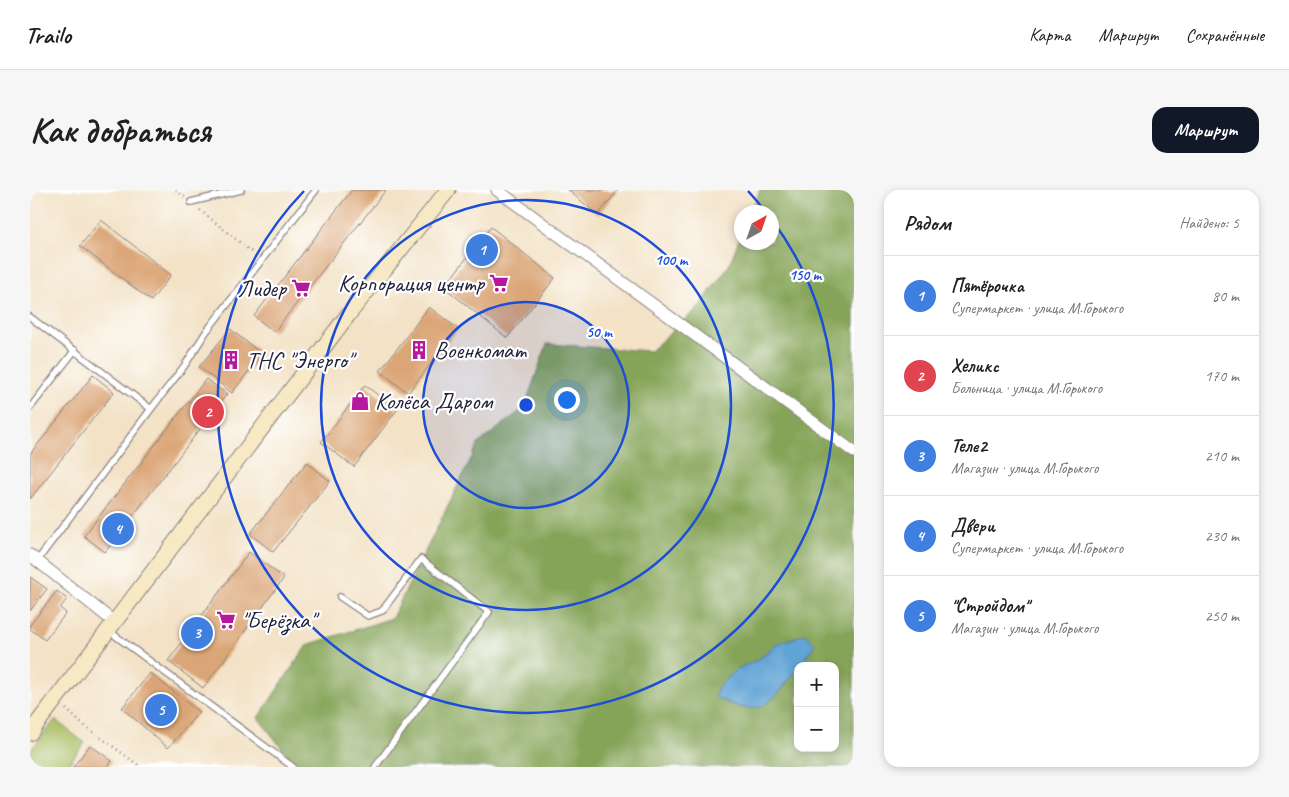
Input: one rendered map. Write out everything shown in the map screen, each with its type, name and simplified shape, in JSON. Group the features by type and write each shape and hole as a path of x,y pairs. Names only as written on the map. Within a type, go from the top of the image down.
{"main road":[{"path":"30,733 443,192"}],"street":[{"path":"497,190 854,452"},
{"path":"34,558 111,626"}],"lane":[{"path":"191,202 241,190"},
{"path":"34,558 185,365 206,332 316,190"},
{"path":"30,317 151,409"},
{"path":"30,408 75,350"},
{"path":"340,597 368,616 382,611 421,559 489,612 375,767"},
{"path":"111,626 293,767"}],"path":[{"path":"176,190 262,260"},
{"path":"55,700 81,723 141,767"}],"green space":[{"path":"760,190 842,190 854,196 854,767 297,767 258,718 307,645 392,618 479,443 524,408 547,344 650,351 698,308 729,265 735,250 779,250 779,205 754,205"},
{"path":"55,720 85,743 66,767 30,767 30,751"}],"water":[{"path":"805,634 815,644 803,662 794,662 794,674 772,699 756,708 747,708 727,703 715,696 718,687 737,669 759,659 778,643"}],"building":[{"path":"352,190 386,190 274,332 254,316"},
{"path":"568,190 618,190 598,215"},
{"path":"101,220 171,275 151,301 80,246"},
{"name":"Корпорация центр","path":"491,227 555,278 507,338 444,287"},
{"name":"Военкомат","path":"429,307 458,329 408,393 380,371"},
{"name":"ТНС \"Энерго\"","path":"230,329 262,354 232,393 199,367"},
{"path":"93,375 114,392 30,499 30,454"},
{"path":"206,379 227,394 105,552 84,536"},
{"path":"365,385 397,410 354,467 321,442"},
{"path":"307,462 330,481 273,552 250,534"},
{"name":"\"Берёзка\"","path":"249,552 284,578 203,688 168,661"},
{"path":"30,577 47,589 30,611"},
{"path":"57,591 67,599 60,608 66,613 45,640 30,629 30,625"},
{"path":"150,673 199,712 168,748 122,708"},
{"path":"90,745 112,761 108,767 73,767"}],"place":[{"name":"Пятёрочка","path":"482,250"},
{"name":"Корпорация центр","path":"499,283"},
{"name":"Лидер","path":"301,288"},
{"name":"Военкомат","path":"419,350"},
{"name":"ТНС \"Энерго\"","path":"231,360"},
{"name":"Колёса Даром","path":"360,401"},
{"name":"Хеликс","path":"208,412"},
{"name":"Двери","path":"118,529"},
{"name":"\"Берёзка\"","path":"226,620"},
{"name":"Теле2","path":"197,633"},
{"name":"\"Стройдом\"","path":"161,710"}]}
